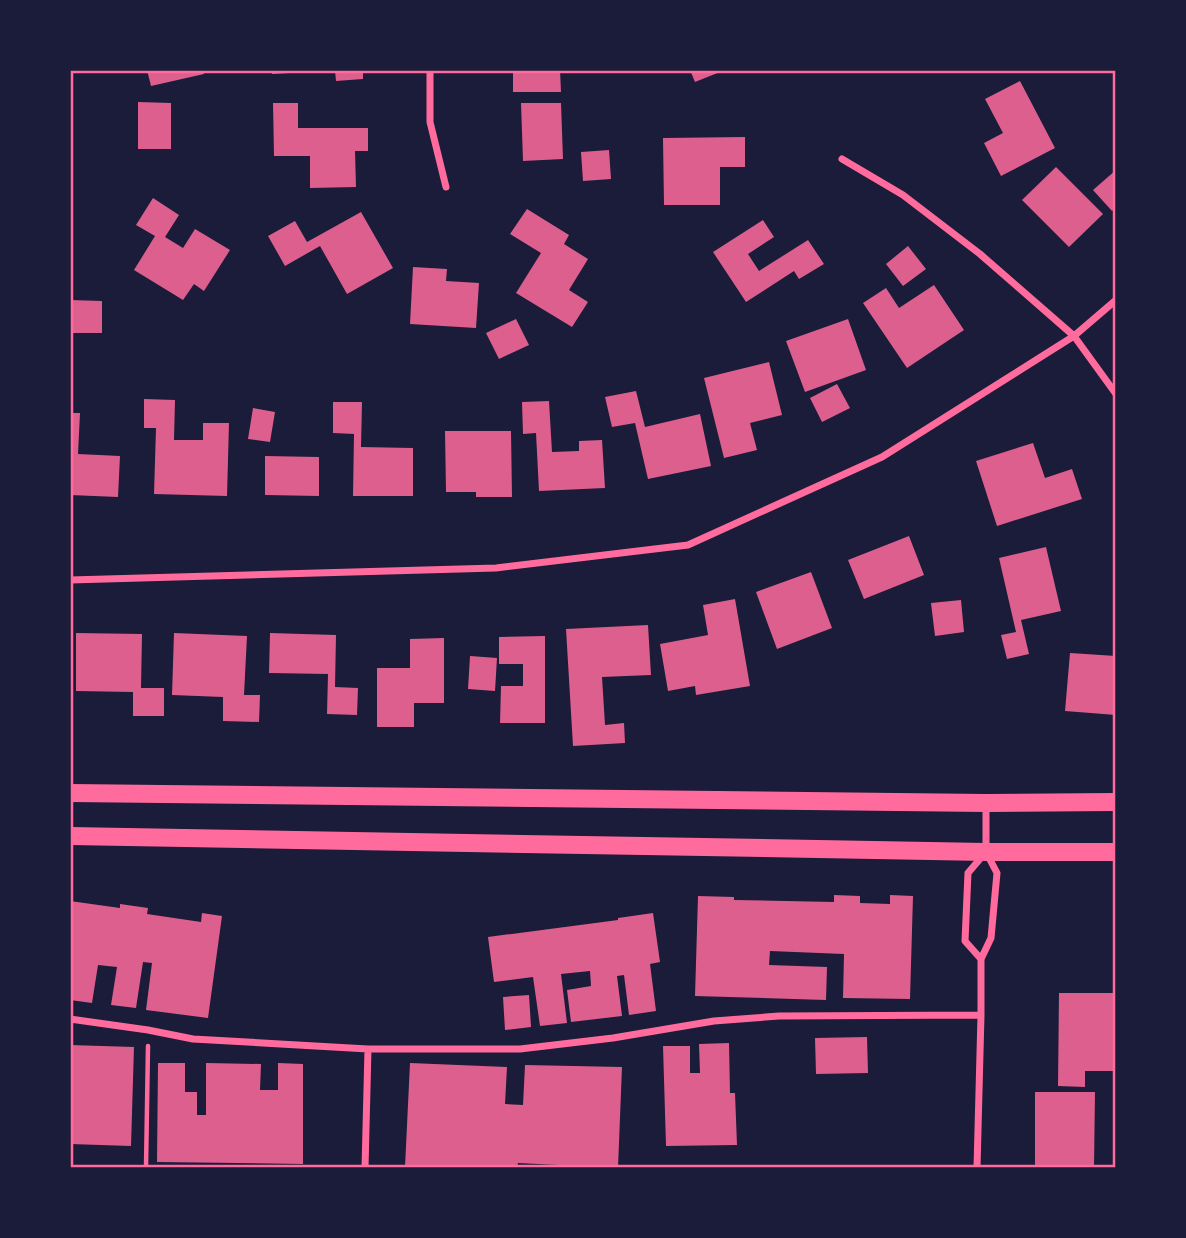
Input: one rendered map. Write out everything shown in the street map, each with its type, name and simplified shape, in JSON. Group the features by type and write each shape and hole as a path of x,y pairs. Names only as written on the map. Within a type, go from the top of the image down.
{"main road":[{"path":"70,793 986,803 1116,802"},
{"path":"70,836 1116,852"}],"street":[{"path":"430,70 430,122 446,187"},
{"path":"842,159 902,195 980,254 1074,336 1116,394"},
{"path":"70,580 496,568 688,545 882,457 1074,336 1116,300"},
{"path":"977,1168 981,959 991,938 997,873 986,852 986,803"},
{"path":"981,959 965,941 968,873 986,852"},
{"path":"70,1019 193,1039 368,1049 520,1049 613,1038 714,1021 779,1016 981,1015"},
{"path":"365,1168 368,1049"}],"path":[{"path":"146,1168 148,1030"}],"building":[{"path":"147,70 203,70 204,74 151,86"},
{"path":"272,70 306,70 306,72 272,74"},
{"path":"335,70 363,70 363,79 336,81"},
{"path":"513,70 560,70 561,92 513,92"},
{"path":"690,70 725,70 695,82"},
{"path":"1020,81 1055,148 1001,176 984,143 1003,133 985,99"},
{"path":"138,102 171,103 171,149 138,149"},
{"path":"273,103 298,103 298,128 368,128 368,151 355,151 356,187 310,188 310,156 274,156"},
{"path":"521,103 561,103 563,159 523,161"},
{"path":"745,137 745,167 720,167 720,205 664,205 663,138"},
{"path":"609,150 611,179 583,181 581,152"},
{"path":"1056,167 1103,214 1069,247 1022,200"},
{"path":"1116,170 1116,207 1112,211 1093,190"},
{"path":"153,198 179,215 165,237 183,248 195,229 230,250 204,291 194,284 183,300 134,270 155,236 136,225"},
{"path":"527,209 569,235 564,244 588,259 569,290 588,302 572,327 516,293 541,253 510,234"},
{"path":"361,212 393,268 347,294 320,246 285,266 268,236 295,221 307,242"},
{"path":"763,220 774,237 748,254 759,271 808,240 824,264 799,279 794,271 746,302 713,252"},
{"path":"908,246 926,269 903,286 886,264"},
{"path":"413,267 447,269 446,281 479,283 476,328 410,324"},
{"path":"934,285 964,330 907,368 863,303 886,288 899,308"},
{"path":"70,300 102,301 102,333 70,333"},
{"path":"516,319 529,345 499,359 486,333"},
{"path":"848,319 866,370 805,392 786,341"},
{"path":"769,362 782,415 750,423 757,450 724,458 704,378"},
{"path":"837,384 850,408 822,422 810,398"},
{"path":"636,391 645,427 700,414 711,466 648,479 635,423 612,427 605,397"},
{"path":"144,399 175,400 174,440 203,440 203,423 229,423 227,496 154,494 156,428 144,428"},
{"path":"549,401 552,452 579,451 579,441 602,440 605,488 539,491 536,433 523,434 522,402"},
{"path":"333,402 362,402 361,447 413,448 413,496 353,496 354,434 333,433"},
{"path":"253,408 275,412 270,442 248,439"},
{"path":"70,413 80,413 78,454 120,456 118,497 70,495"},
{"path":"445,431 511,431 512,497 476,497 476,492 446,492"},
{"path":"1033,443 1045,478 1072,469 1082,499 997,526 976,461"},
{"path":"265,456 319,457 319,496 265,495"},
{"path":"909,536 924,575 864,599 848,560"},
{"path":"1046,547 1061,611 1021,620 1029,654 1007,659 1001,635 1016,632 999,558"},
{"path":"811,572 832,628 777,649 756,592"},
{"path":"735,599 750,686 696,695 695,686 668,691 660,644 708,635 703,605"},
{"path":"961,600 964,632 935,636 931,603"},
{"path":"648,625 651,675 602,677 605,725 624,723 625,743 573,746 566,629"},
{"path":"76,633 142,634 141,688 164,688 164,716 133,716 133,692 76,691"},
{"path":"174,633 247,636 244,695 260,695 259,722 223,721 223,697 172,695"},
{"path":"270,633 336,635 335,687 358,688 357,715 327,714 328,674 269,673"},
{"path":"545,636 545,723 500,723 501,686 523,686 523,664 499,664 499,637"},
{"path":"444,638 444,703 414,703 414,727 377,727 377,668 410,668 410,639"},
{"path":"1070,653 1116,656 1116,715 1065,711"},
{"path":"470,656 497,658 495,691 468,689"},
{"path":"834,895 860,896 860,903 890,904 890,895 913,896 910,999 843,998 844,954 770,951 769,965 827,967 826,1000 695,996 698,896 734,897 734,900 834,902"},
{"path":"70,901 120,908 120,904 148,908 147,914 201,922 202,913 222,916 208,1018 146,1010 152,963 143,962 136,1008 111,1005 117,967 98,965 92,1003 70,1000"},
{"path":"653,913 660,962 650,964 656,1011 629,1015 624,975 617,976 622,1016 571,1022 567,990 591,986 590,971 561,974 567,1023 540,1026 533,977 494,982 488,937"},
{"path":"1059,993 1116,993 1116,1071 1085,1071 1085,1087 1058,1086"},
{"path":"529,995 531,1027 505,1030 503,997"},
{"path":"867,1037 868,1073 816,1074 815,1038"},
{"path":"729,1043 730,1093 735,1093 737,1145 666,1146 663,1046 690,1046 690,1073 700,1073 699,1044"},
{"path":"70,1045 134,1047 131,1146 70,1144"},
{"path":"158,1063 185,1063 185,1092 197,1092 197,1115 206,1115 206,1063 261,1064 260,1090 278,1090 278,1063 303,1064 303,1164 157,1162"},
{"path":"410,1063 507,1067 505,1104 523,1105 525,1065 622,1067 618,1168 518,1163 517,1167 405,1167"},
{"path":"1035,1092 1095,1092 1094,1168 1035,1168"}]}
